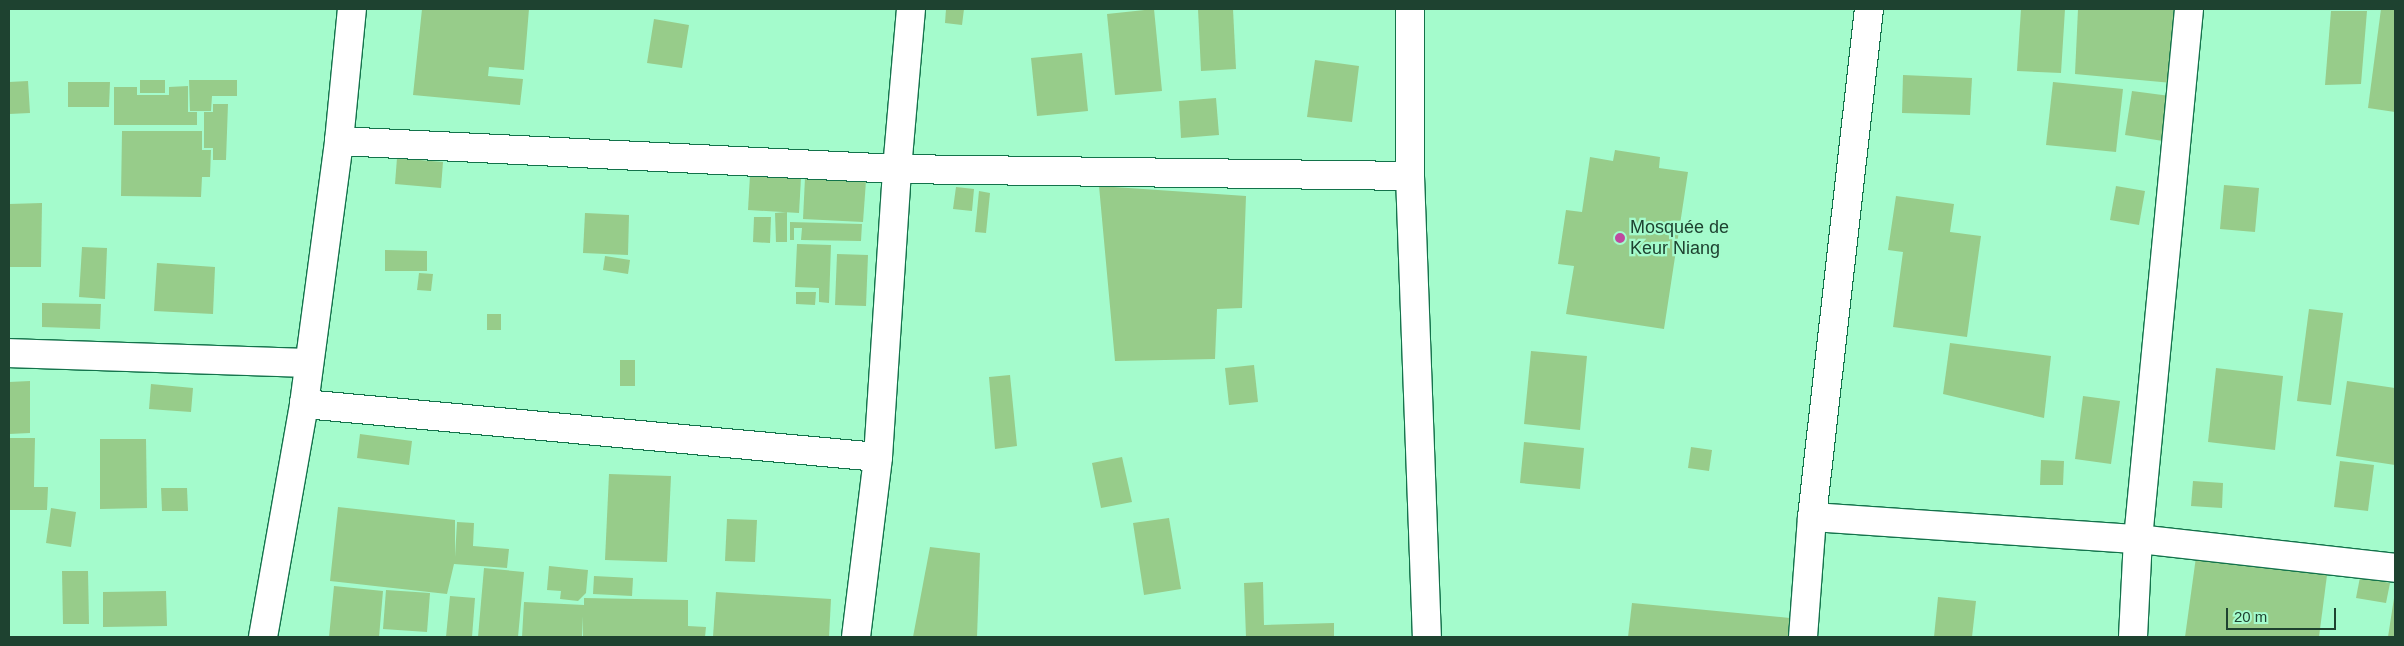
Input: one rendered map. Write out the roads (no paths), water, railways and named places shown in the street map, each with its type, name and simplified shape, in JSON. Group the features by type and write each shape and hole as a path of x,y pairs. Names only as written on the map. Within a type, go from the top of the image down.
{"street":[{"path":"263,637 304,404 339,141 352,9"},
{"path":"856,637 878,457 897,169 911,9"},
{"path":"1410,9 1410,176 1427,637"},
{"path":"1802,637 1812,517 1869,9"},
{"path":"2133,637 2138,539 2188,9"},
{"path":"339,141 897,169 1410,176"},
{"path":"9,352 309,363"},
{"path":"304,404 878,457"},
{"path":"1812,517 2138,539 2395,568"}],"place":[{"name":"Mosquée de Keur Niang","path":"1620,238"}]}
